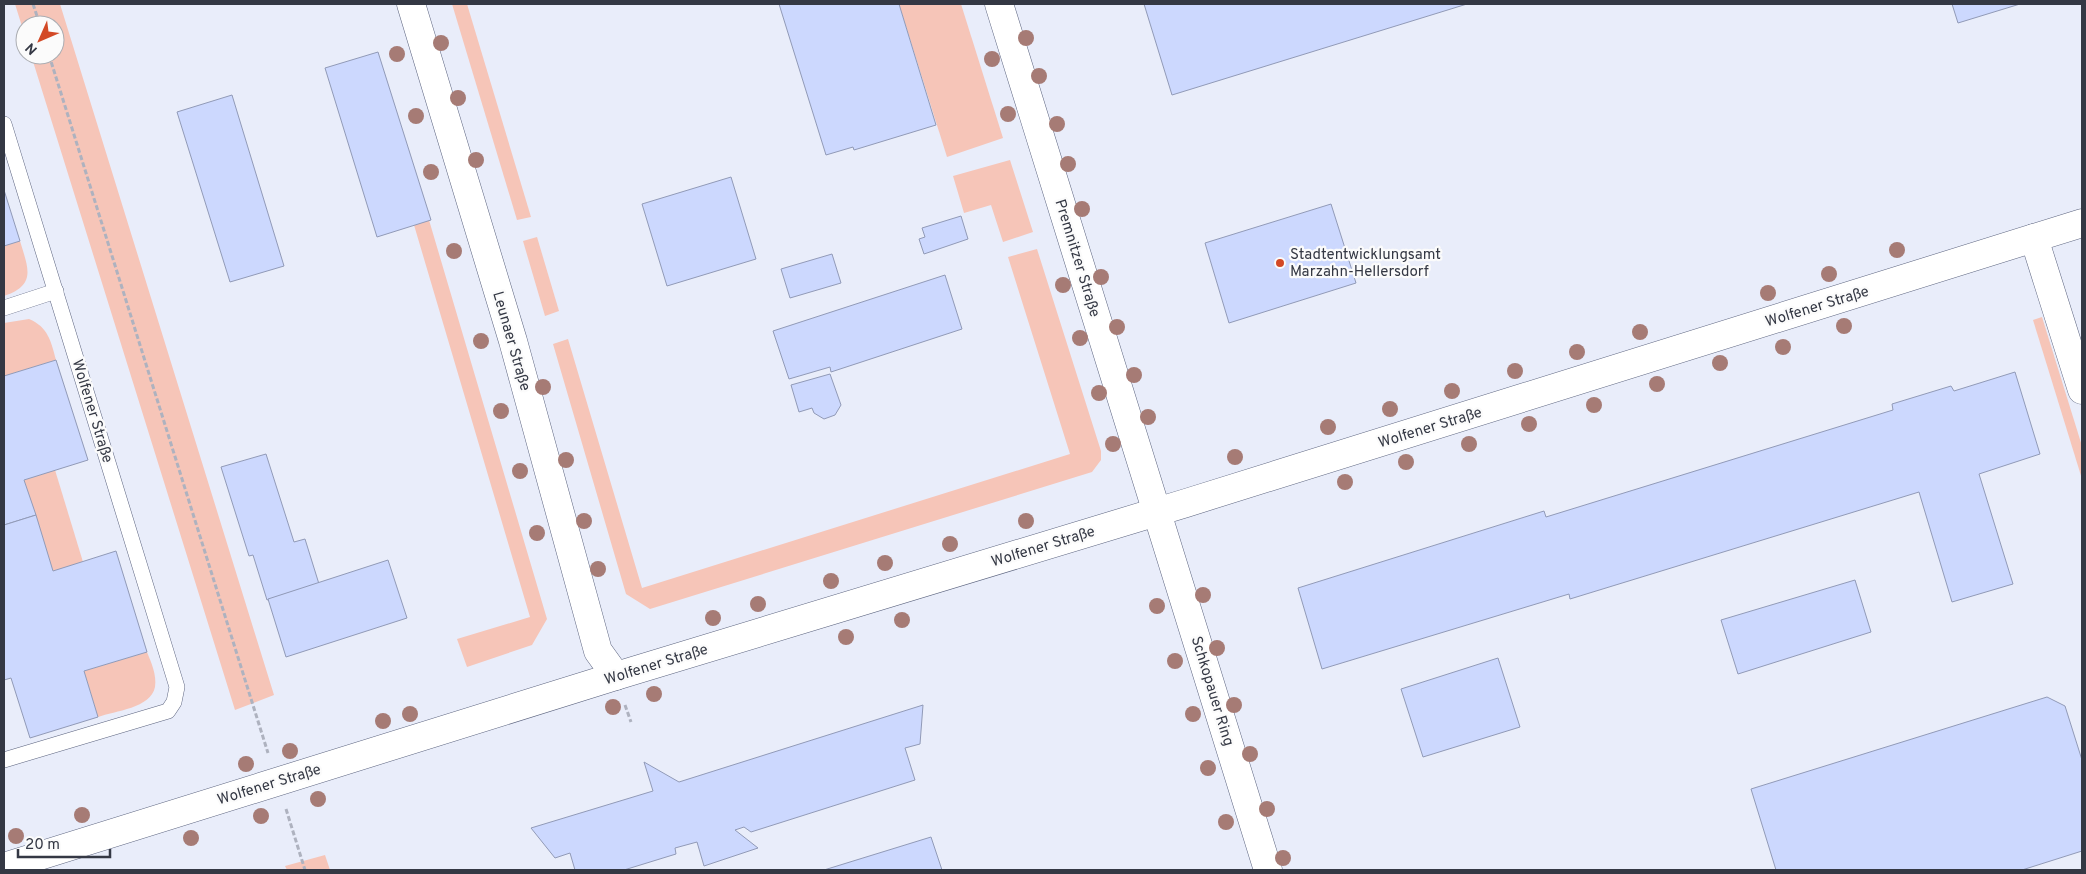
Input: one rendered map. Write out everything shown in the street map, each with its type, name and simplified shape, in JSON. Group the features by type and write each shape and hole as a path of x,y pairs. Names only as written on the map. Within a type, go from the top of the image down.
{"street":[{"name":"Leunaer Straße","path":"410,4 513,341 598,650 616,676"},
{"name":"Premnitzer Straße","path":"999,4 1158,512"},
{"name":"Wolfener Straße","path":"4,868 616,676 1158,512 2082,223"},
{"path":"2034,238 2082,390"},
{"name":"Schkopauer Ring","path":"1158,512 1268,870"}],"lane":[{"name":"Wolfener Straße","path":"4,124 177,687 174,702 168,711 4,760"},
{"path":"4,308 56,291"}],"path":[{"path":"52,65 277,782"},
{"path":"291,827 305,870"}],"shaded area":[{"path":"15,4 60,4 63,15 18,15"},
{"path":"452,4 467,4 531,217 517,220"},
{"path":"899,4 961,4 1003,138 947,157"},
{"path":"65,20 274,695 235,710 34,65 65,65"},
{"path":"1010,160 1033,232 1003,242 991,205 964,213 953,176"},
{"path":"429,220 547,619 532,645 467,667 457,639 530,617 414,225"},
{"path":"537,237 559,311 545,316 523,241"},
{"path":"20,241 26,259 26,281 22,287 4,296 4,246"},
{"path":"1037,249 1101,451 1101,460 1092,472 650,609 626,594 553,344 568,339 642,588 1070,454 1008,257"},
{"path":"2042,317 2082,446 2082,479 2033,320"},
{"path":"29,319 45,330 56,360 4,376 4,323"},
{"path":"55,470 83,562 53,571 24,480"},
{"path":"147,652 155,678 155,687 152,694 147,700 131,708 98,717 84,671"},
{"path":"325,855 330,870 287,870 285,866"}],"building":[{"path":"779,4 899,4 936,125 854,150 853,147 826,155"},
{"path":"1144,4 1467,4 1172,95"},
{"path":"1952,4 2020,4 1958,23"},
{"path":"378,52 431,220 377,237 325,68"},
{"path":"232,95 284,266 230,282 177,112"},
{"path":"731,177 756,259 667,286 642,204"},
{"path":"4,190 20,241 4,246"},
{"name":"Stadtentwicklungsamt Marzahn-Hellersdorf","path":"1331,204 1356,283 1229,323 1205,243"},
{"path":"961,216 968,239 924,254 919,239 925,237 922,228"},
{"path":"832,254 841,283 790,298 781,269"},
{"path":"945,275 962,329 831,372 830,367 789,379 773,331"},
{"path":"56,360 88,460 24,480 36,515 4,525 4,376"},
{"path":"2015,372 2040,454 1979,474 2013,584 1952,602 1919,492 1570,599 1569,594 1322,669 1298,588 1544,511 1546,517 1893,410 1892,404 1951,386 1954,391"},
{"path":"830,374 841,405 835,415 824,419 814,413 812,408 799,412 791,385"},
{"path":"266,454 294,542 305,539 319,584 267,600 253,555 249,556 221,467"},
{"path":"36,515 53,571 116,551 147,652 84,671 98,717 30,738 11,678 4,680 4,525"},
{"path":"388,560 407,618 286,657 268,599"},
{"path":"1855,580 1871,632 1738,674 1721,620"},
{"path":"1498,658 1520,727 1423,757 1401,689"},
{"path":"2047,697 2065,706 2082,760 2082,851 2022,870 1776,870 1751,789"},
{"path":"923,705 920,744 905,748 915,780 751,832 744,827 735,830 758,848 704,866 697,842 675,848 676,854 624,870 575,870 570,853 555,858 531,828 653,791 644,762 679,782"},
{"path":"931,837 942,870 824,870"}],"place":[{"name":"Stadtentwicklungsamt Marzahn-Hellersdorf","path":"1280,263"}]}
